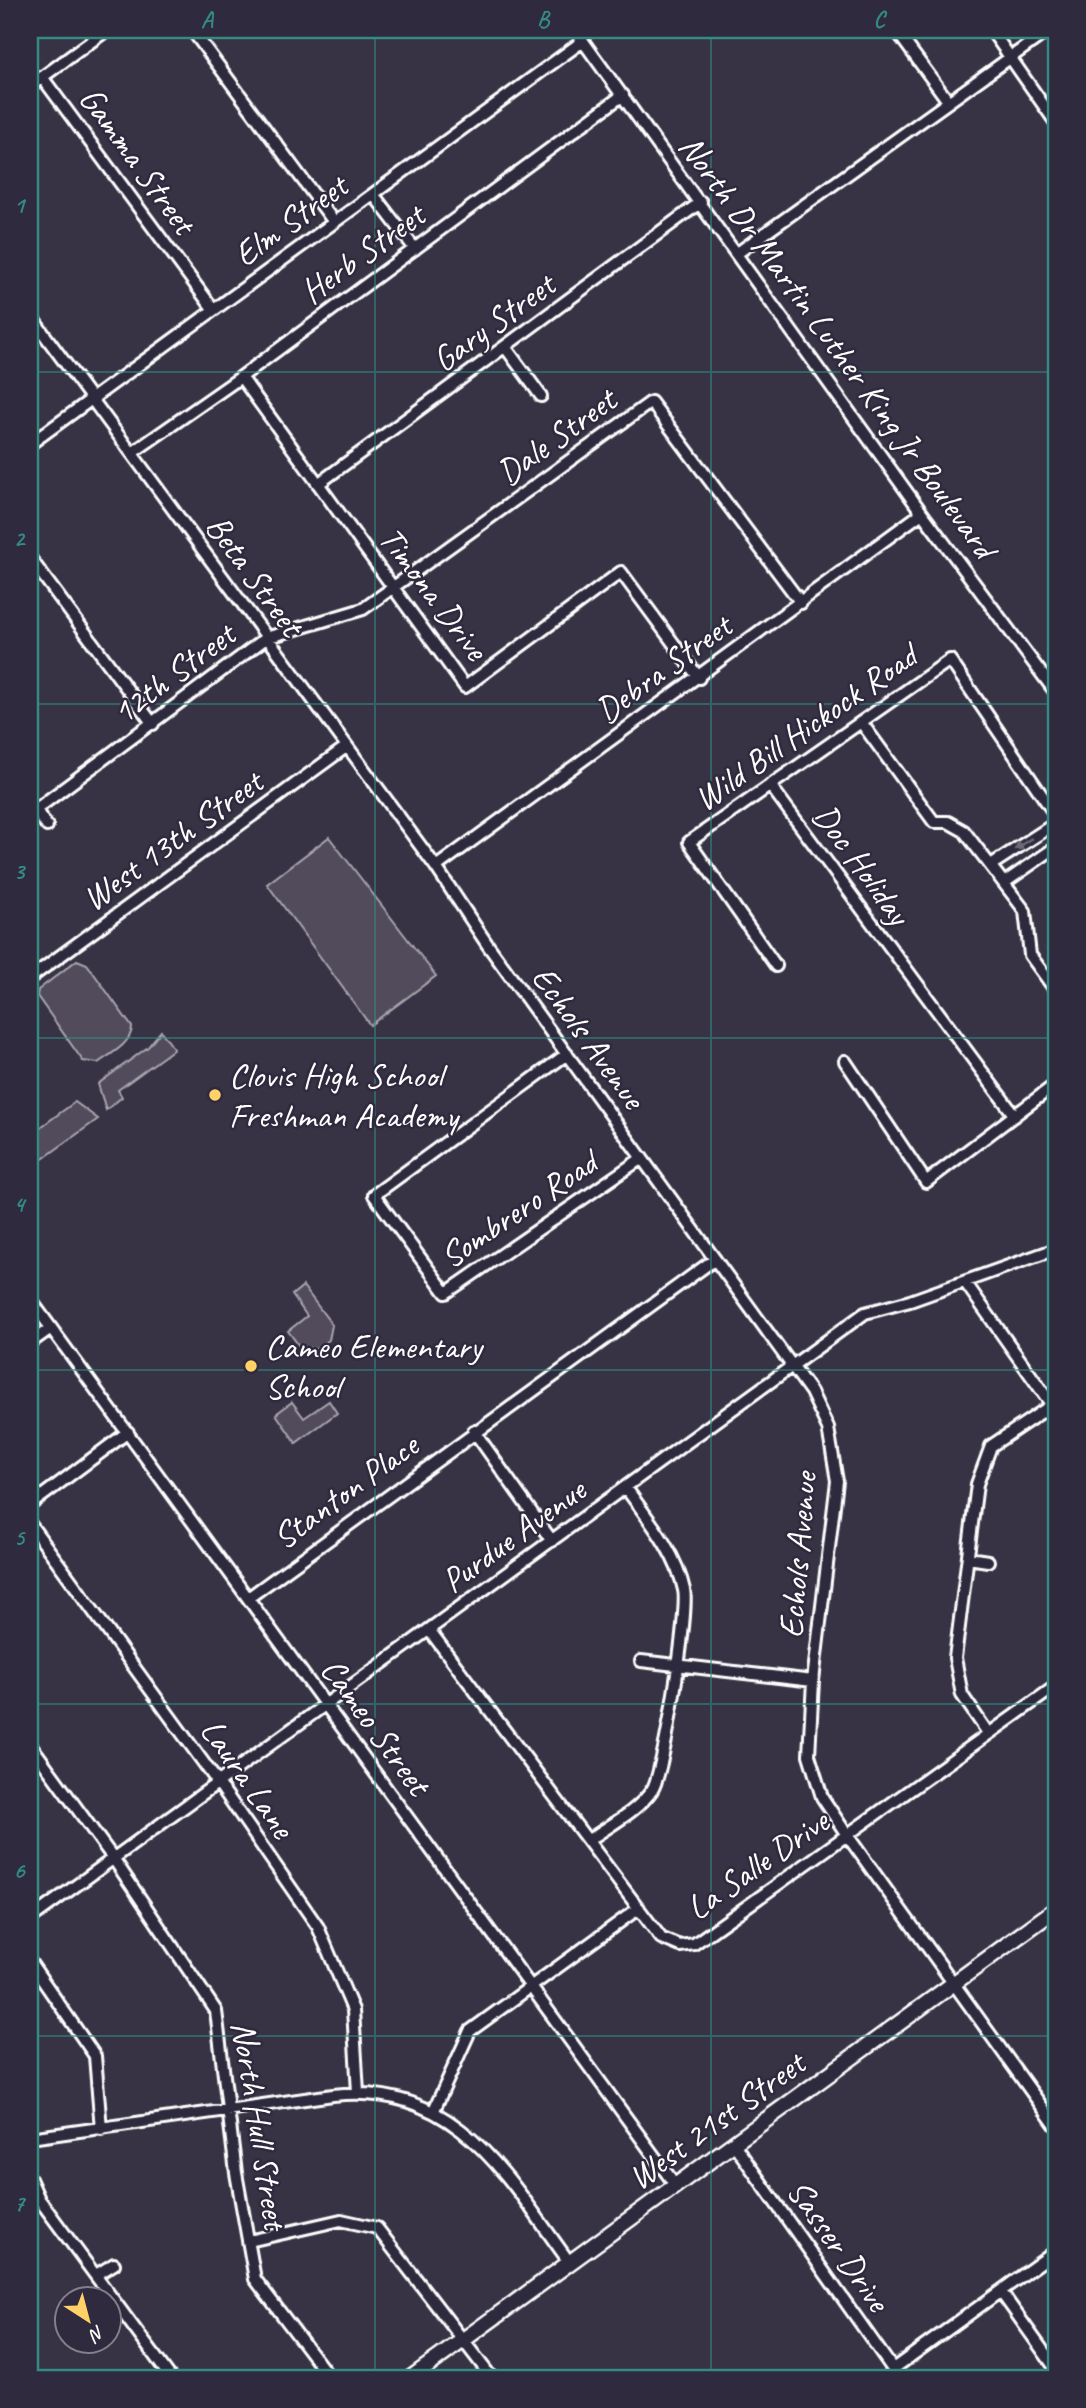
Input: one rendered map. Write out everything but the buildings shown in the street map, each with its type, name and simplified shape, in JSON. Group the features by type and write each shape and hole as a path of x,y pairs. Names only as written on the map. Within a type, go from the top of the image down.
{"main road":[{"name":"West 21st Street","path":"411,2378 1056,1909"}],"street":[{"path":"30,86 107,30"},
{"path":"192,30 334,222"},
{"name":"North Dr Martin Luther King Jr Boulevard","path":"575,30 922,513 1056,693"},
{"path":"896,30 948,101"},
{"path":"991,30 1056,123"},
{"path":"736,254 1049,30"},
{"name":"Elm Street","path":"30,444 583,41"},
{"name":"Gamma Street","path":"42,77 214,310"},
{"name":"Herb Street","path":"132,453 241,377 622,95"},
{"path":"373,194 415,249"},
{"name":"Gary Street","path":"318,484 701,202"},
{"name":"Beta Street","path":"30,315 436,867"},
{"path":"506,348 541,396"},
{"name":"Timona Drive","path":"241,377 465,687 621,572 699,678"},
{"name":"Dale Street","path":"394,590 651,401 801,603"},
{"name":"Debra Street","path":"436,867 922,513"},
{"path":"30,558 153,724"},
{"name":"12th Street","path":"33,806 153,724 266,638 363,609 394,590"},
{"name":"Wild Bill Hickock Road","path":"776,966 688,842 950,660 1056,816"},
{"path":"861,722 934,822 948,822 964,831 1025,911 1030,955 1056,991"},
{"name":"West 13th Street","path":"30,978 346,747"},
{"name":"Doc Holiday","path":"770,785 1015,1116"},
{"path":"33,806 47,826"},
{"path":"990,865 1056,823"},
{"path":"1004,883 1056,847"},
{"name":"Echols Avenue","path":"436,867 487,944 811,1392 828,1428 837,1481 813,1681 809,1755 822,1797 1056,2126"},
{"name":"Sombrero Road","path":"567,1054 374,1195 446,1293 642,1158"},
{"path":"845,1061 926,1182 1056,1084"},
{"name":"Purdue Avenue","path":"30,1919 430,1631 865,1312 965,1282 1056,1249"},
{"name":"Stanton Place","path":"248,1598 715,1259"},
{"path":"965,1282 1054,1408 991,1446 977,1484 956,1658 962,1695 988,1733"},
{"name":"Cameo Street","path":"30,1299 676,2186"},
{"path":"30,1343 51,1328"},
{"path":"30,1504 128,1432"},
{"path":"474,1432 552,1541"},
{"path":"589,1840 641,1802 657,1782 678,1665 685,1592 669,1550 626,1488"},
{"name":"Laura Lane","path":"30,1524 219,1784 318,1927 353,2010 358,2092"},
{"path":"968,1558 988,1561"},
{"name":"La Salle Drive","path":"430,1631 661,1938 680,1945 694,1944 1056,1686"},
{"path":"641,1661 813,1681"},
{"name":"North Hull Street","path":"30,1744 113,1858 216,2011 255,2278 330,2378"},
{"path":"434,2110 470,2031 639,1908"},
{"path":"30,1962 95,2056 101,2129"},
{"path":"30,2138 358,2092 386,2096 434,2110 488,2151 570,2263"},
{"name":"Sasser Drive","path":"734,2144 896,2373"},
{"path":"30,2179 39,2199 171,2378"},
{"path":"249,2241 341,2220 377,2228 492,2378"},
{"path":"896,2373 1056,2251"},
{"path":"96,2275 114,2264"},
{"path":"1001,2292 1056,2369"}],"shaded area":[{"path":"329,837 436,976 370,1025 267,884"},
{"path":"77,960 87,964 132,1027 124,1043 98,1063 83,1061 37,996 38,990"},
{"path":"161,1031 174,1049 118,1090 122,1097 106,1110 98,1084 148,1047"},
{"path":"75,1102 98,1119 30,1168 30,1135"},
{"path":"303,1286 332,1325 329,1340 316,1349 300,1347 288,1331 307,1316 292,1295"},
{"path":"329,1401 337,1413 296,1443 276,1414 292,1402 304,1418"}],"place":[{"name":"Clovis High School Freshman Academy","path":"215,1095"},
{"name":"Cameo Elementary School","path":"251,1366"}]}
